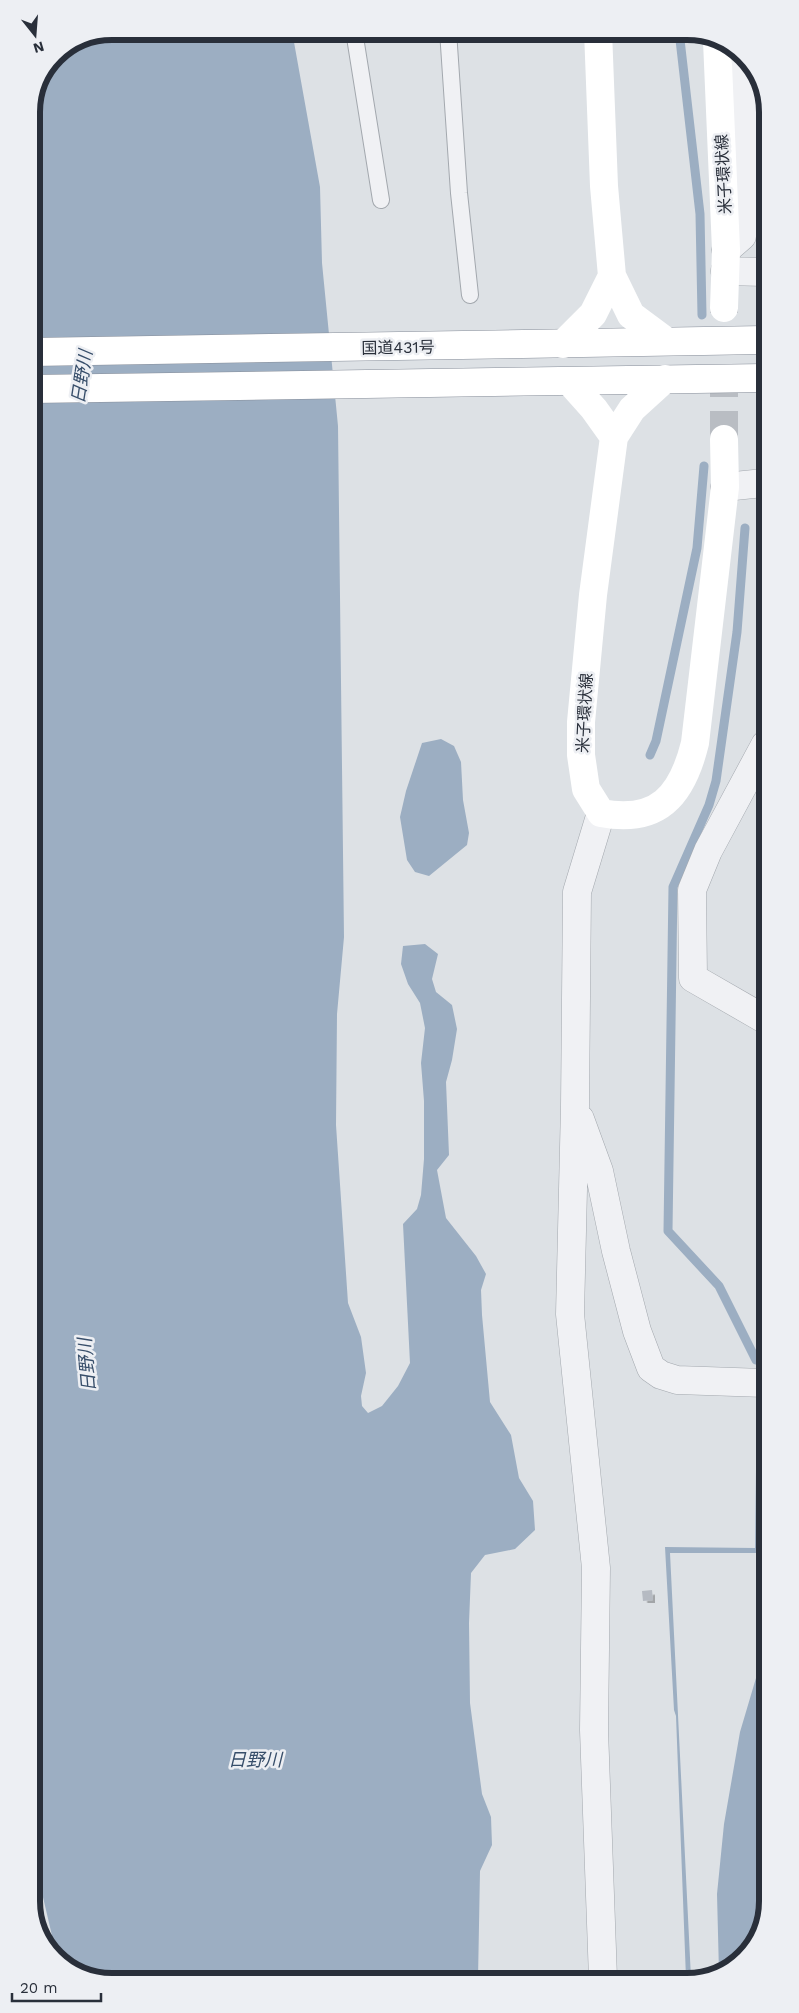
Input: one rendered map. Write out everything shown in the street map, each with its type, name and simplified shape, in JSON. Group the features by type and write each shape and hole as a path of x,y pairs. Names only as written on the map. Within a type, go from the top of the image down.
{"main road":[{"path":"598,40 604,186 612,276 631,315 666,341"},
{"name":"米子環状線","path":"716,46 726,261 724,308"},
{"path":"556,344 593,314 612,276"},
{"name":"国道431号","path":"40,352 759,340"},
{"path":"40,389 759,378"},
{"name":"米子環状線","path":"601,813 586,789 581,755 581,722 593,595 614,437 632,408 666,379"},
{"path":"560,381 594,409 614,437"},
{"path":"601,813 629,817 646,813 671,797 690,767 695,743 725,487 724,439"}],"street":[{"path":"746,71 746,167 742,236 726,261 759,271"},
{"path":"725,487 759,484"},
{"path":"759,756 708,851 692,890 693,978 759,1016"},
{"path":"601,813 577,892 575,1106 570,1314 596,1568 594,1730 603,1973"},
{"path":"575,1106 600,1171 618,1260 637,1331 650,1368 661,1375 677,1380 759,1383"}],"lane":[{"path":"355,40 381,200"},
{"path":"449,40 459,193 470,295"}],"water":[{"name":"日野川","path":"112,40 294,40 320,187 322,263 338,426 344,937 337,1014 336,1125 348,1303 361,1337 366,1373 361,1396 362,1406 368,1413 382,1406 398,1386 410,1363 403,1224 417,1209 421,1195 424,1159 424,1101 421,1063 425,1028 420,1003 408,984 401,964 403,946 425,944 438,954 432,979 436,992 452,1005 457,1029 446,1082 449,1155 437,1170 446,1218 476,1256 486,1274 481,1290 490,1402 511,1435 519,1478 533,1501 535,1530 515,1549 485,1555 471,1573 469,1623 470,1703 482,1794 491,1817 492,1845 480,1871 478,1973 107,1973 80,1966 68,1958 55,1945 40,1884 40,107 42,93 47,80 55,68 64,58 89,44"},
{"path":"441,739 454,746 461,762 463,800 469,833 467,845 429,876 415,872 407,860 400,817 406,791 422,743"},
{"path":"757,1391 759,1391 759,1553 670,1553 691,1973 686,1973 676,1716 674,1710 665,1547 755,1548"},
{"path":"759,1668 759,1901 757,1920 752,1933 738,1952 719,1966 717,1894 724,1824 740,1732"}],"building":[{"path":"652,1590 653,1600 643,1601 642,1591"}],"waterway":[{"path":"680,40 700,214 702,315"},
{"path":"756,213 756,229"},
{"path":"650,755 656,741 697,548 704,466"},
{"path":"745,528 737,632 716,781 709,805 673,887 668,1231 719,1286 756,1360"}],"tunnel":[{"path":"724,308 724,439"}]}
